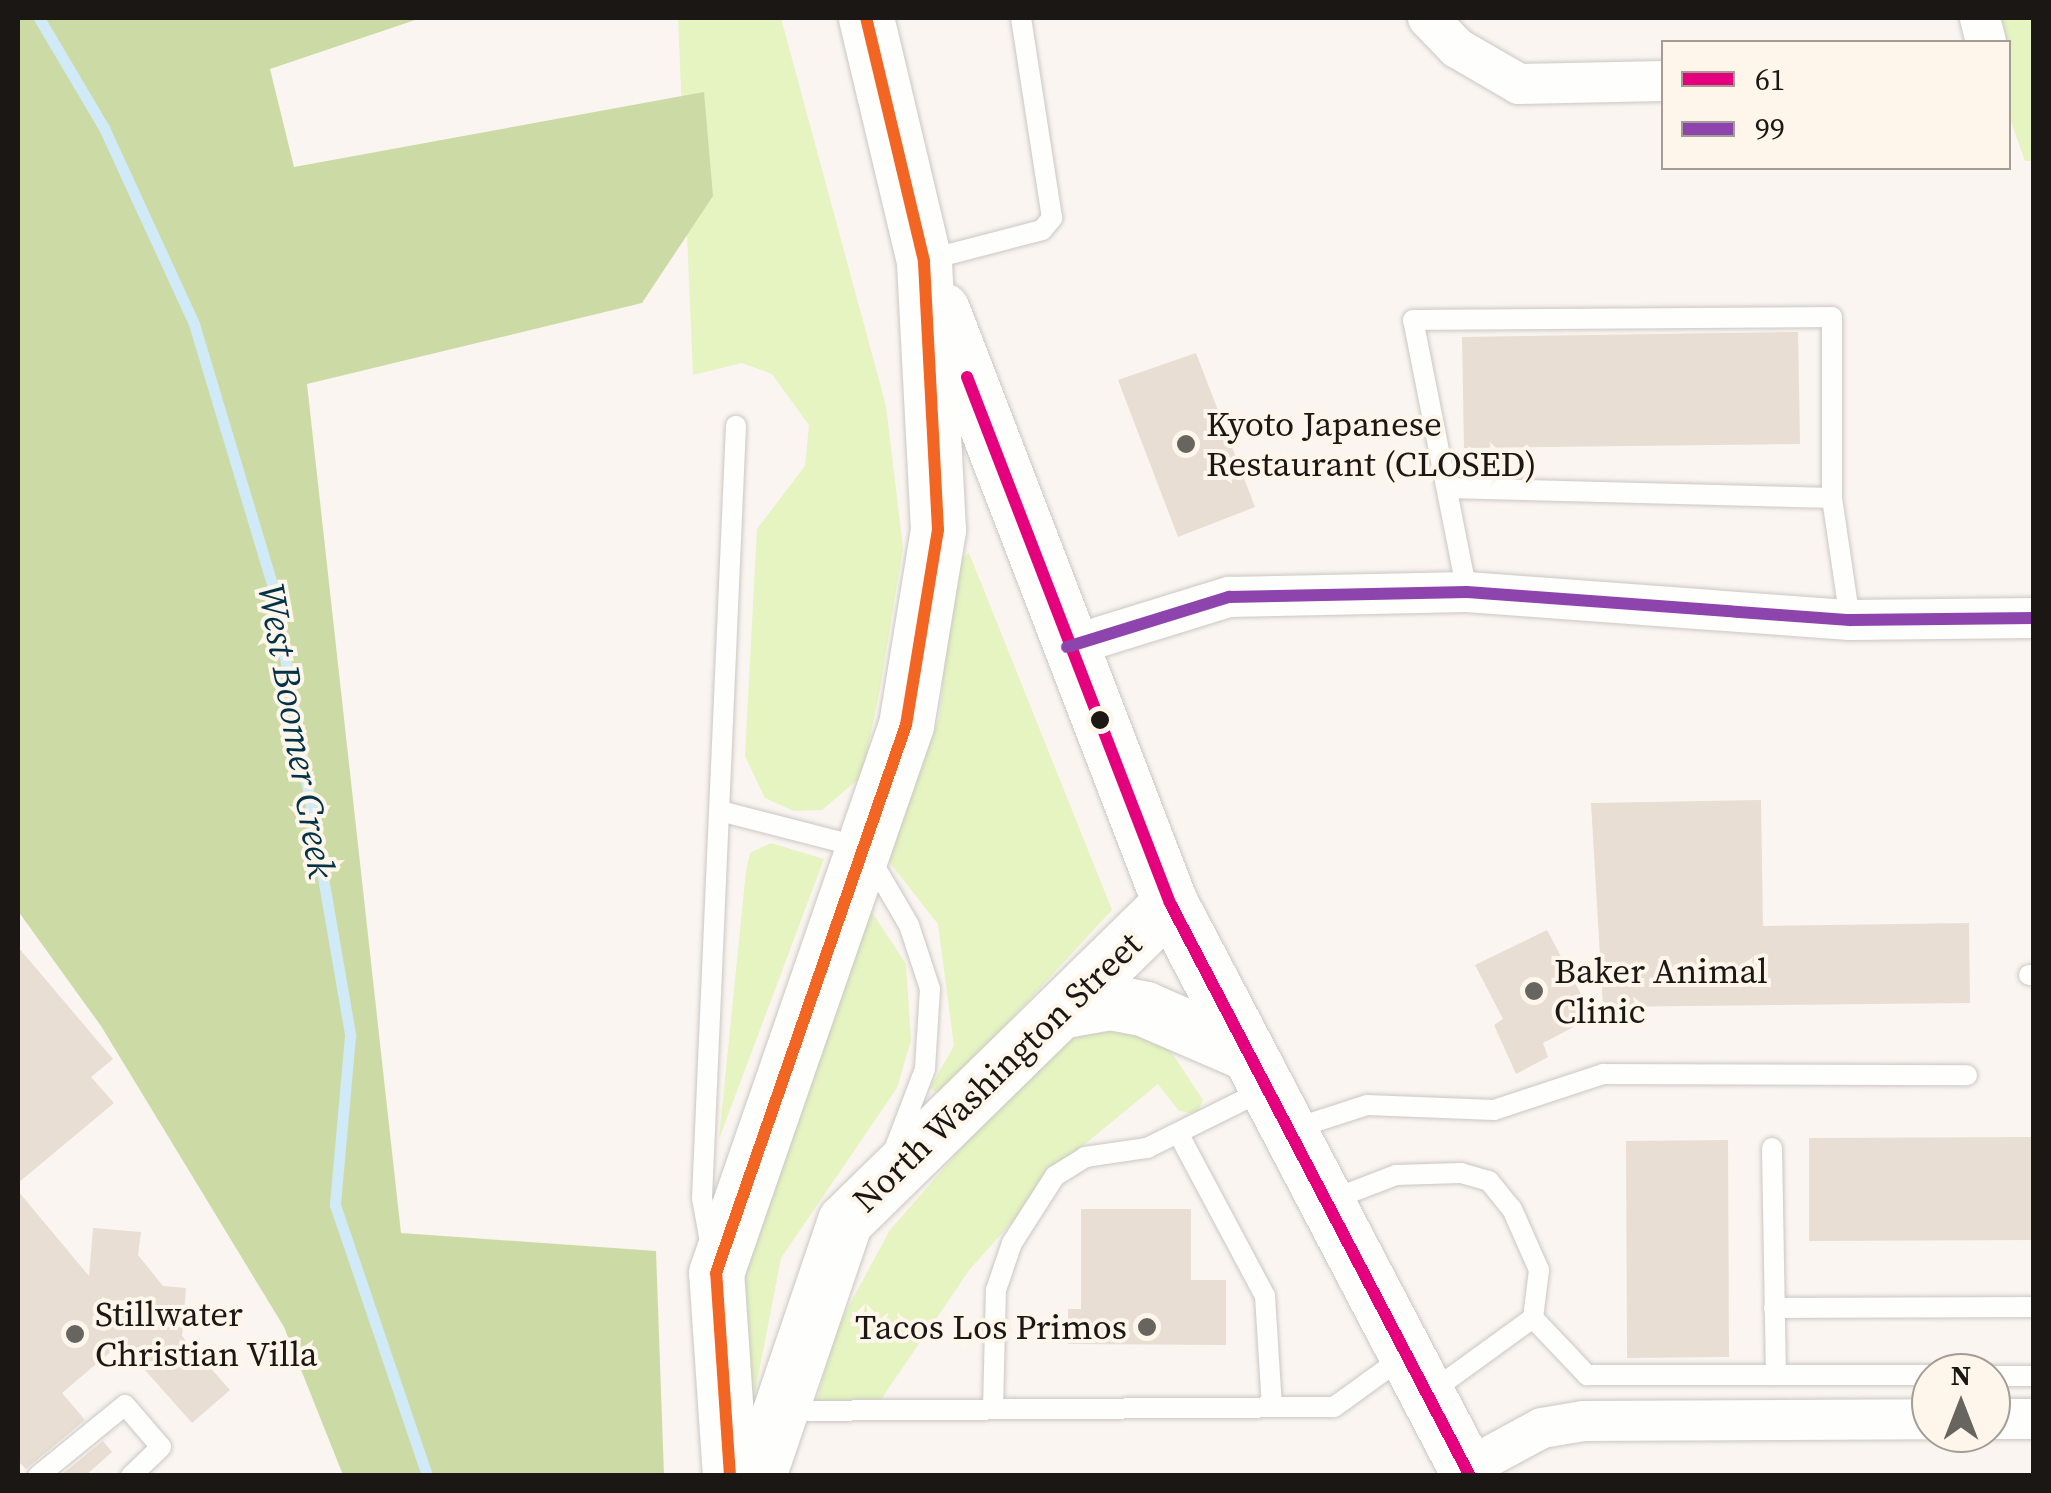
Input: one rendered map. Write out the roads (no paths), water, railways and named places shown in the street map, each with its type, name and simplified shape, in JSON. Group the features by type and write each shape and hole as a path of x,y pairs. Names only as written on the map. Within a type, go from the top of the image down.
{"main road":[{"path":"866,18 924,261 1067,647 1170,903 1414,1377 1468,1472"},
{"path":"730,1476 716,1273 906,724 938,530 924,261"},
{"name":"North Washington Street","path":"758,1476 774,1411 845,1220 1170,903"},
{"path":"1060,1011 1110,1002 1145,1009 1267,1091"}],"street":[{"path":"1428,18 1458,48 1520,84 1661,81"},
{"path":"1067,647 1229,597 1467,592 1850,620 2034,618"},
{"path":"1468,1472 1542,1428 1584,1420 1911,1420"}],"lane":[{"path":"924,261 1042,230 1052,218 1021,18"},
{"path":"1467,592 1413,320 1832,317 1832,498 1850,620"},
{"path":"716,1273 702,1198 736,426"},
{"path":"1448,488 1832,498"},
{"path":"720,811 864,848 909,924 930,989 925,1069 881,1184"},
{"path":"993,1410 996,1290 1012,1243 1055,1176 1085,1157 1148,1148 1267,1091 1367,1105 1494,1110 1603,1074 1967,1074"},
{"path":"1178,1133 1266,1296 1272,1408"},
{"path":"1772,1148 1776,1375"},
{"path":"1324,1203 1396,1175 1489,1181 1538,1270 1533,1318 1587,1375 1911,1376"},
{"path":"1774,1308 2034,1307"},
{"path":"774,1411 1334,1407 1414,1377 1533,1318"},
{"path":"38,1476 125,1405 161,1447 131,1476"}],"waterway":[{"name":"West Boomer Creek","path":"39,18 104,128 194,324 273,588 350,1036 335,1205 427,1476"}],"place":[{"name":"Kyoto Japanese Restaurant (CLOSED)","path":"1186,444"},
{"name":"Baker Animal Clinic","path":"1534,991"},
{"name":"Tacos Los Primos","path":"1147,1327"},
{"name":"Stillwater Christian Villa","path":"75,1334"}]}
